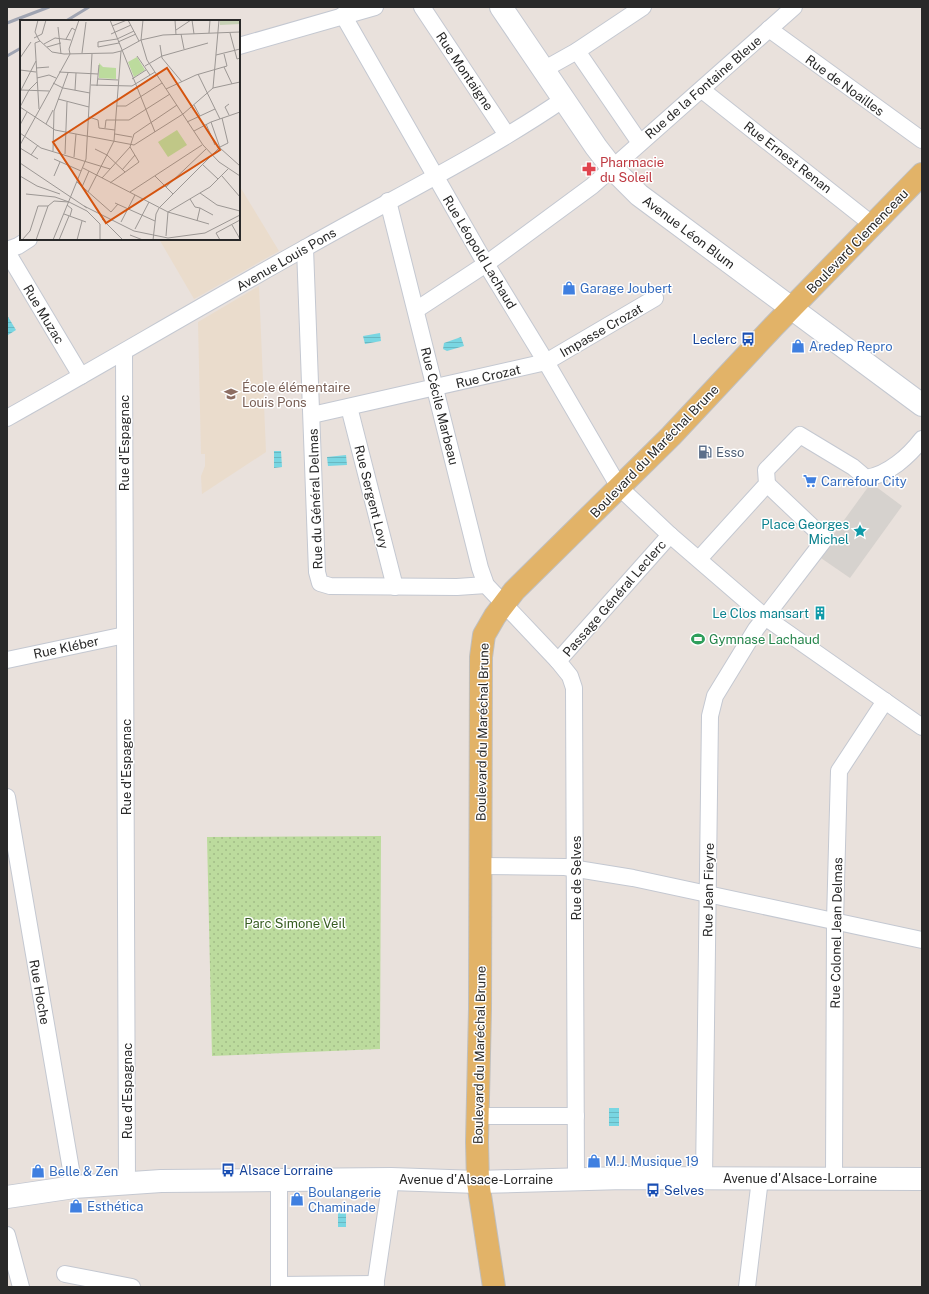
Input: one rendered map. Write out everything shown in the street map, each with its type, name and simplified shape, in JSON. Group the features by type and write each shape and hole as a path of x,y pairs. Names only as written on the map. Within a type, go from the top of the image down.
{"main road":[{"name":"Avenue Léon Blum","path":"501,7 543,70 613,169 639,195 922,405"},
{"name":"Boulevard Clemenceau","path":"791,308 922,174"},
{"name":"Boulevard du Maréchal Brune","path":"494,1287 478,1182 481,657 484,635 503,604 514,591 619,488 791,308"},
{"name":"Avenue d'Alsace-Lorraine","path":"7,1197 74,1187 127,1183 279,1180 391,1179 478,1182 576,1179 704,1178 922,1179"}],"street":[{"path":"240,46 375,7"},
{"name":"Rue Montaigne","path":"422,7 507,135"},
{"path":"543,70 577,51 643,7"},
{"name":"Rue de la Fontaine Bleue","path":"416,310 486,264 613,169 640,143 702,90 794,7"},
{"name":"Rue Léopold Lachaud","path":"343,15 486,264 546,362 619,488 765,617 922,727"},
{"name":"Rue de Noailles","path":"769,29 922,140"},
{"path":"577,51 640,143"},
{"name":"Rue Ernest Renan","path":"702,90 873,225"},
{"name":"Avenue Louis Pons","path":"7,418 305,248 436,176 507,135 564,98"},
{"name":"Rue Cécile Marbeau","path":"388,202 480,568 486,585 503,604"},
{"path":"7,251 27,240"},
{"name":"Rue du Général Delmas","path":"305,248 312,415 316,572 320,583 330,586 395,587 486,585"},
{"name":"Rue Muzac","path":"7,251 81,376"},
{"name":"Impasse Crozat","path":"546,362 655,298"},
{"name":"Rue d'Espagnac","path":"124,352 127,1183"},
{"name":"Rue Crozat","path":"312,415 546,362"},
{"name":"Rue Sergent Lovy","path":"348,407 395,587"},
{"path":"699,560 768,484 766,470 800,435 853,467 866,478 873,477 892,468 916,448 922,439"},
{"name":"Rue Jean Fieyre","path":"704,1178 710,716 715,696 765,617 825,539 768,484"},
{"name":"Passage Général Leclerc","path":"558,661 670,534"},
{"name":"Rue de Selves","path":"503,604 558,661 570,676 574,688 576,868 576,1179"},
{"name":"Rue Kléber","path":"7,660 125,634"},
{"name":"Rue Colonel Jean Delmas","path":"834,1178 839,770 885,701"},
{"name":"Rue Hoche","path":"7,797 74,1187"},
{"path":"480,866 576,868 708,894 922,940"},
{"path":"478,1116 576,1116"},
{"path":"279,1180 279,1286 375,1286 391,1179"},
{"path":"747,1287 760,1179"},
{"path":"7,1235 20,1287"},
{"path":"65,1274 132,1287"}],"shaded area":[{"path":"240,187 279,251 194,299 160,240 240,240"},
{"name":"École élémentaire Louis Pons","path":"259,286 266,452 202,494 201,476 205,466 205,454 201,454 198,322"},
{"name":"Place Georges Michel","path":"871,483 902,506 850,578 818,556"}],"green space":[{"name":"Parc Simone Veil","path":"381,836 380,1049 212,1056 207,837"}],"water":[{"path":"7,315 16,330 8,335 7,333"},
{"path":"380,333 381,341 365,344 363,336"},
{"path":"461,337 464,346 447,351 443,349 444,343"},
{"path":"274,451 281,451 282,467 274,468"},
{"path":"346,455 347,465 328,466 327,457"},
{"path":"609,1108 619,1108 619,1126 609,1126"},
{"path":"338,1210 346,1211 346,1227 338,1227"}],"railway":[{"path":"7,23 49,7"},
{"path":"68,20 89,7"},
{"path":"7,56 20,49"}],"place":[{"name":"Pharmacie du Soleil","path":"589,169"},
{"name":"Garage Joubert","path":"569,288"},
{"name":"Leclerc","path":"748,339"},
{"name":"Aredep Repro","path":"798,346"},
{"name":"École élémentaire Louis Pons","path":"231,394"},
{"name":"Esso","path":"705,452"},
{"name":"Carrefour City","path":"810,481"},
{"name":"Place Georges Michel","path":"860,531"},
{"name":"Le Clos mansart","path":"820,613"},
{"name":"Gymnase Lachaud","path":"698,639"},
{"name":"M.J. Musique 19","path":"594,1161"},
{"name":"Alsace Lorraine","path":"228,1170"},
{"name":"Belle & Zen","path":"38,1171"},
{"name":"Selves","path":"653,1190"},
{"name":"Boulangerie Chaminade","path":"297,1199"},
{"name":"Esthética","path":"76,1206"}]}
